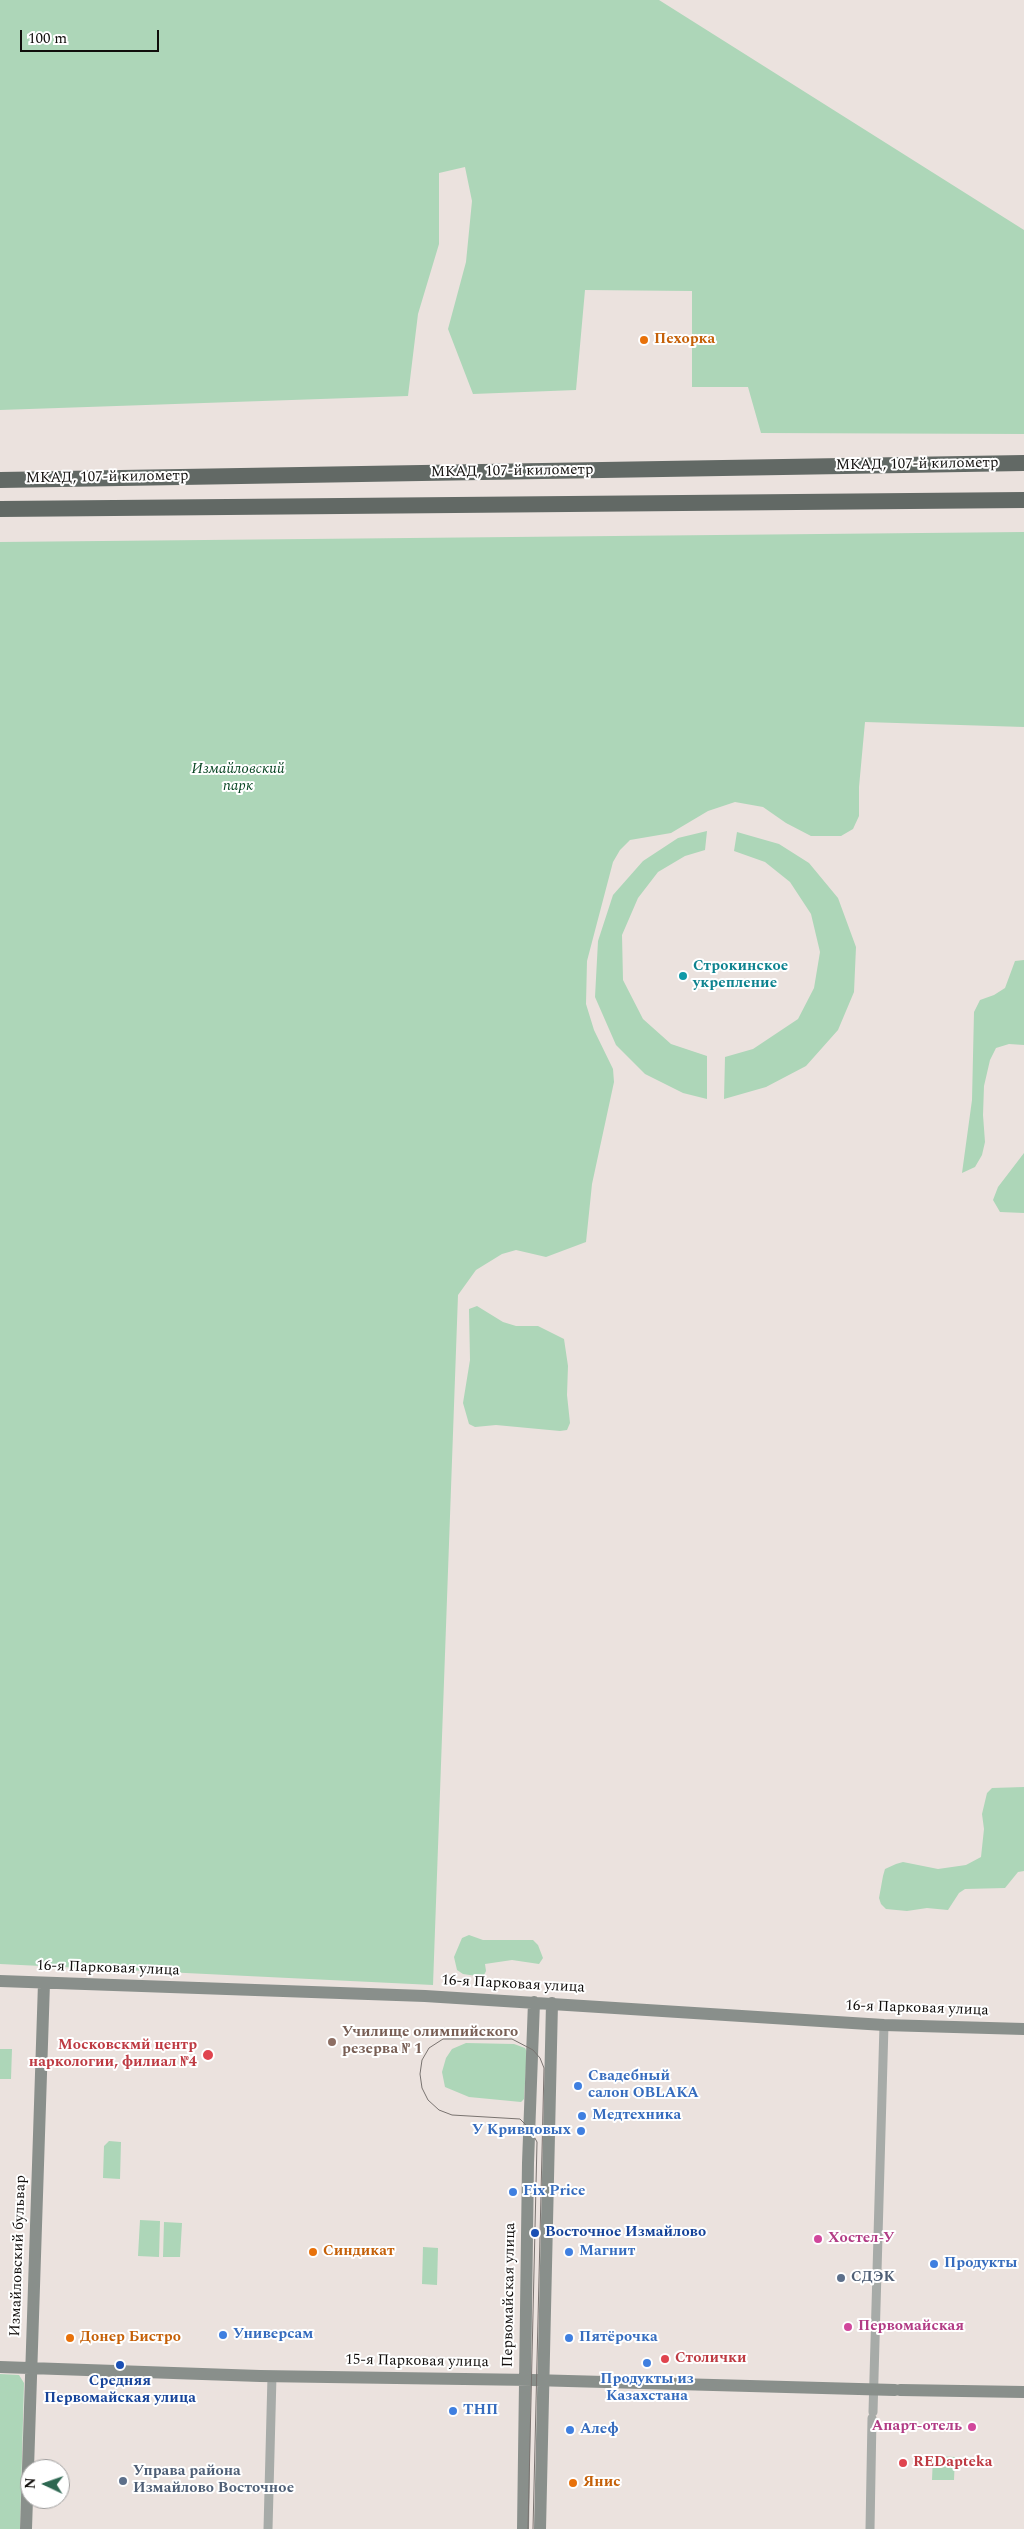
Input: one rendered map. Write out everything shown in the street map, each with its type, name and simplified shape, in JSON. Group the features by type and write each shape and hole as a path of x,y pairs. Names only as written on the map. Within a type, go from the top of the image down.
{"highway":[{"name":"МКАД, 107-й километр","path":"0,480 1024,463"},
{"name":"МКАД, 107-й километр","path":"0,510 1024,500"}],"main road":[{"name":"16-я Парковая улица","path":"0,1981 345,1992 552,2003 884,2026 1024,2029"},
{"name":"Измайловский бульвар","path":"26,2529 44,1983"},
{"name":"Первомайская улица","path":"523,2529 524,2380 534,2002"},
{"path":"540,2529 552,2003"},
{"name":"15-я Парковая улица","path":"0,2367 272,2376 544,2380 873,2390 1024,2392"}],"street":[{"path":"870,2529 884,2026"},
{"path":"268,2529 272,2376"}],"green space":[{"path":"0,0 659,0 1024,230 1024,434 761,433 748,387 692,387 692,291 585,290 576,390 473,394 448,329 466,262 472,201 465,167 439,173 439,244 418,314 408,396 0,410"},
{"name":"Измайловский парк","path":"1024,532 1024,727 865,722 859,787 859,816 853,829 841,836 811,836 786,823 763,807 735,802 708,811 671,833 630,840 620,850 613,862 587,961 586,1004 594,1030 613,1069 614,1082 592,1184 586,1242 546,1257 516,1250 502,1254 476,1270 458,1295 433,1985 0,1964 0,542"},
{"path":"707,831 705,850 685,856 658,872 638,898 622,935 623,980 643,1019 671,1044 707,1056 707,1099 683,1093 645,1074 616,1045 595,997 598,941 613,895 643,861 678,838"},
{"path":"737,832 779,844 809,863 838,898 856,947 854,992 838,1030 806,1066 766,1087 724,1099 725,1057 753,1049 798,1019 814,988 820,952 811,914 790,882 765,862 734,851"},
{"path":"1024,960 1024,1045 1009,1044 996,1048 990,1060 984,1086 983,1115 985,1142 982,1155 975,1167 962,1173 972,1100 974,1012 980,1000 994,995 1005,988 1015,961"},
{"path":"1024,1153 1024,1213 1000,1212 993,1200 998,1187"},
{"path":"477,1306 503,1322 516,1326 538,1326 564,1339 568,1366 567,1395 570,1423 567,1430 496,1425 475,1427 469,1424 463,1403 470,1360 469,1309"},
{"path":"1024,1787 1024,1871 1018,1872 1005,1888 965,1889 959,1893 948,1910 927,1908 907,1911 886,1909 881,1904 879,1898 885,1869 903,1862 938,1869 966,1865 981,1857 984,1829 982,1814 987,1793 992,1788"},
{"path":"469,1935 483,1940 533,1940 538,1945 543,1958 539,1964 512,1960 485,1964 486,1971 483,1977 463,1974 457,1970 454,1957 462,1938"},
{"path":"466,2043 514,2044 525,2048 527,2052 524,2099 521,2102 469,2097 445,2087 442,2072 446,2058 452,2049"},
{"path":"0,2049 12,2049 11,2079 0,2079"},
{"path":"109,2141 121,2142 120,2179 103,2178 104,2146"},
{"path":"140,2220 160,2221 159,2257 138,2256"},
{"path":"164,2222 182,2223 180,2257 163,2257"},
{"path":"423,2247 438,2248 437,2285 422,2284"},
{"path":"0,2374 19,2375 24,2383 22,2459 20,2459 20,2529 0,2529"},
{"path":"933,2456 955,2457 954,2480 932,2480"}],"tram line":[{"path":"528,2529 537,2142 530,2129 520,2119 452,2115 439,2110 428,2100 422,2088 420,2074 422,2060 429,2048 443,2039 512,2039 533,2050 540,2058 544,2068 533,2529"}],"place":[{"name":"Пехорка","path":"644,340"},
{"name":"Строкинское укрепление","path":"683,976"},
{"name":"Училище олимпийского резерва № 1","path":"332,2042"},
{"name":"Московскмй центр наркологии, филиал №4","path":"208,2055"},
{"name":"Свадебный салон OBLAKA","path":"578,2086"},
{"name":"Медтехника","path":"582,2116"},
{"name":"У Кривцовых","path":"581,2131"},
{"name":"Fix Price","path":"513,2192"},
{"name":"Восточное Измайлово","path":"535,2233"},
{"name":"Хостел-У","path":"818,2239"},
{"name":"Синдикат","path":"313,2252"},
{"name":"Магнит","path":"569,2252"},
{"name":"Продукты","path":"934,2264"},
{"name":"СДЭК","path":"841,2278"},
{"name":"Первомайская","path":"848,2327"},
{"name":"Универсам","path":"223,2335"},
{"name":"Донер Бистро","path":"70,2338"},
{"name":"Пятёрочка","path":"569,2338"},
{"name":"Столички","path":"665,2359"},
{"name":"Продукты из Казахстана","path":"647,2363"},
{"name":"Средняя Первомайская улица","path":"120,2365"},
{"name":"ТНП","path":"453,2411"},
{"name":"Апарт-отель","path":"972,2427"},
{"name":"Алеф","path":"570,2430"},
{"name":"REDapteka","path":"903,2463"},
{"name":"Управа района Измайлово Восточное","path":"123,2481"},
{"name":"Янис","path":"573,2483"}]}
